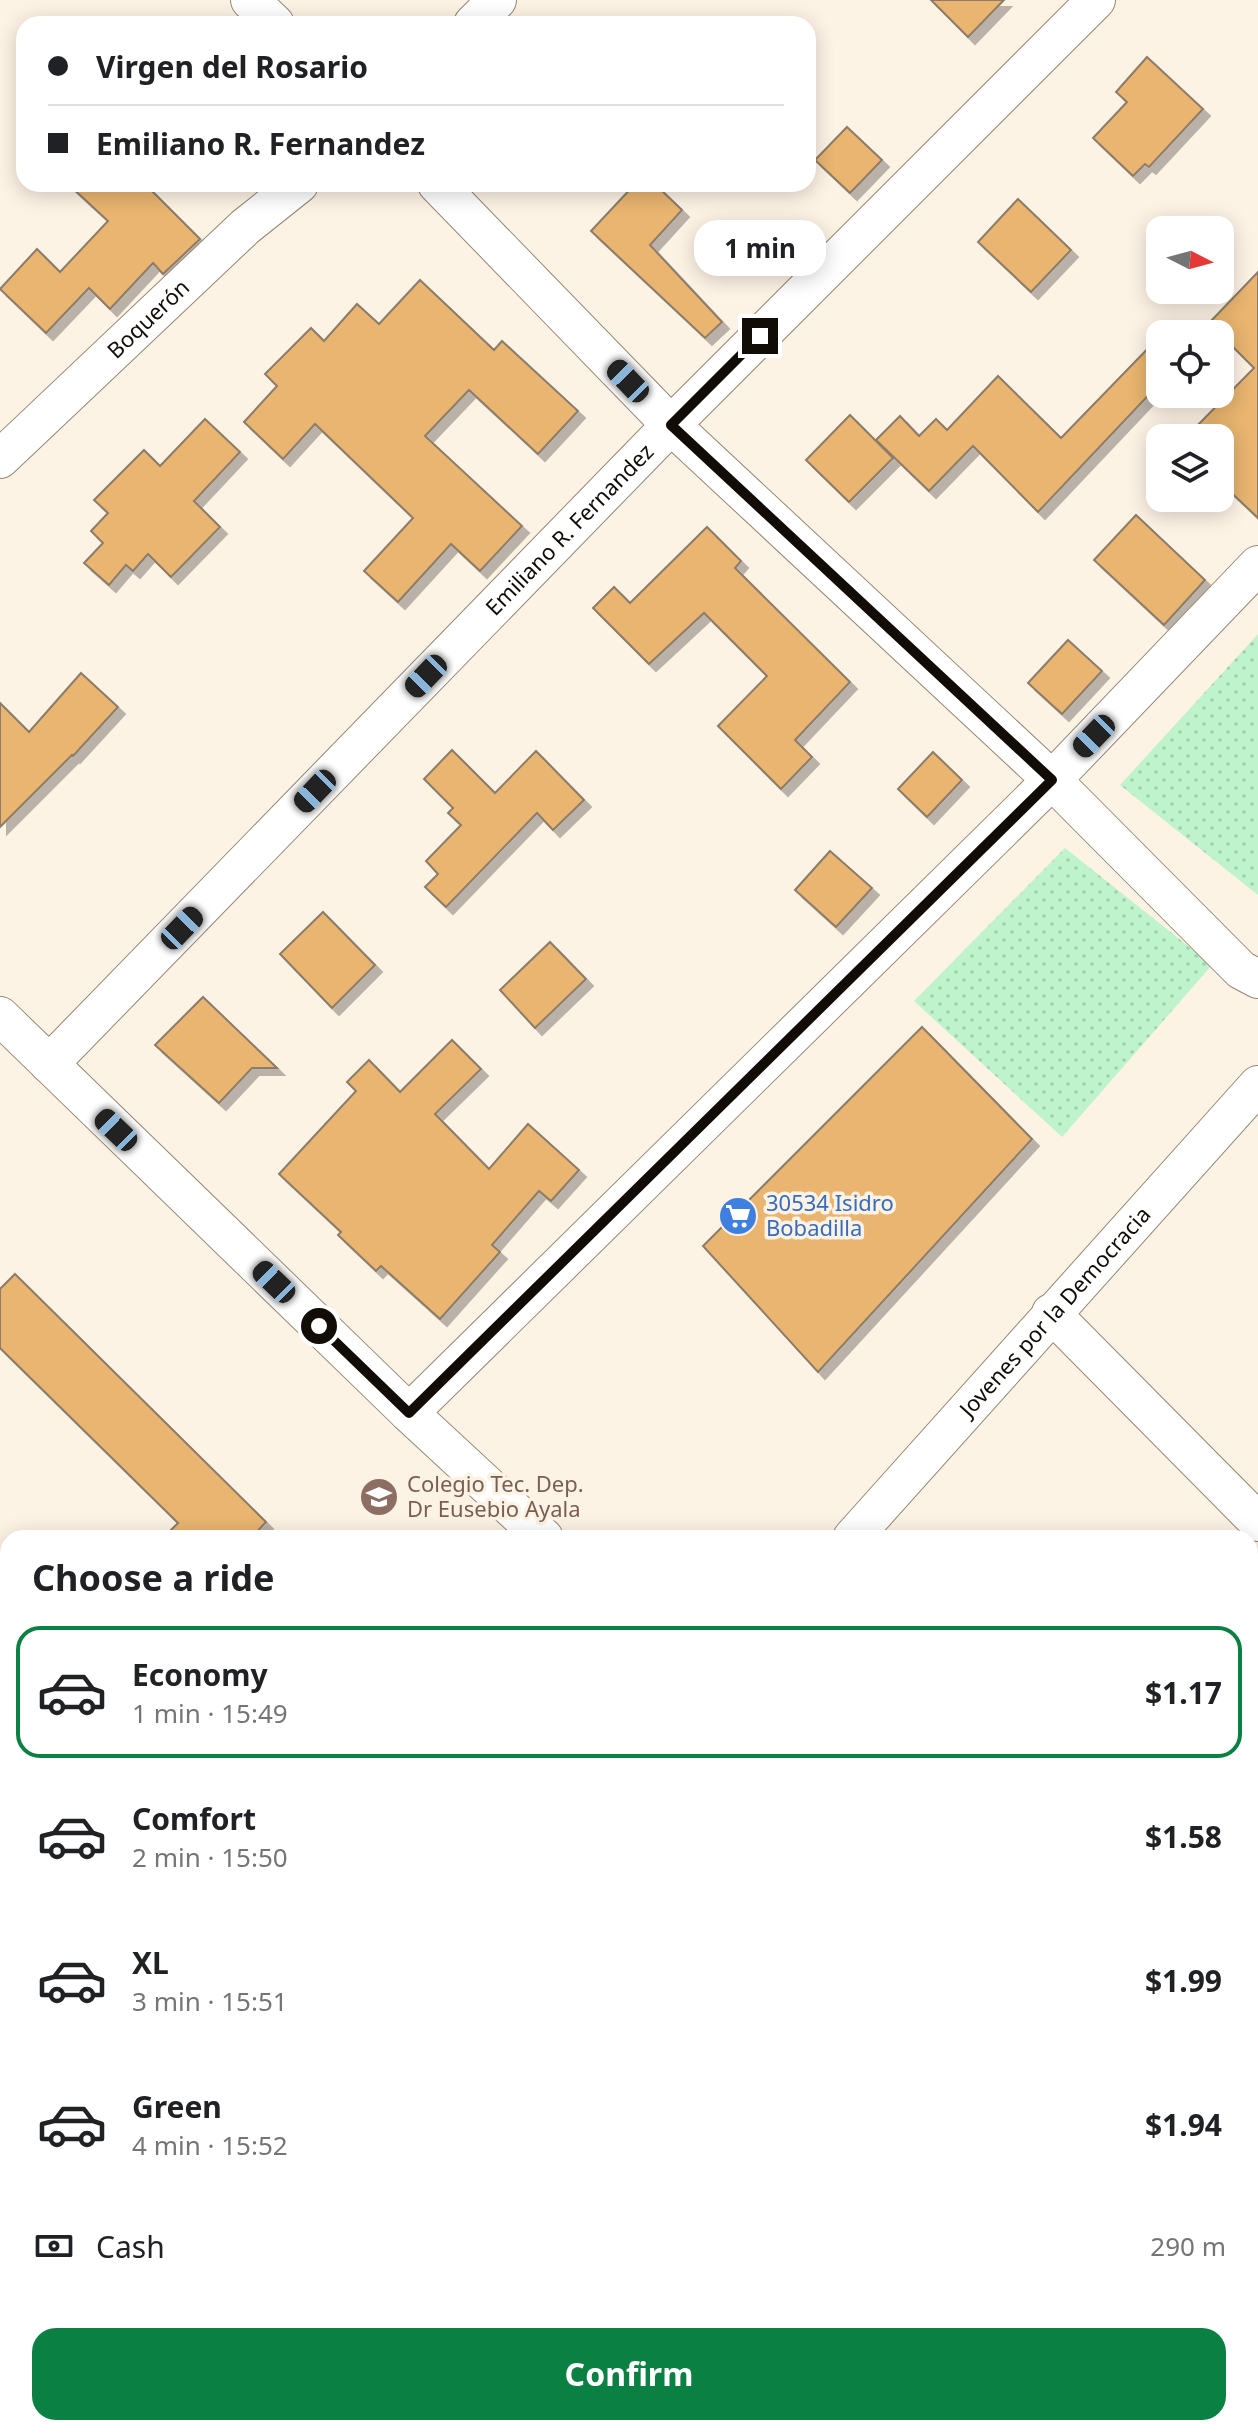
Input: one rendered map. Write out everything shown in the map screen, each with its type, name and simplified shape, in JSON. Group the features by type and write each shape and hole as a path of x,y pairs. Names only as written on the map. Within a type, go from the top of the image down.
{"street":[{"path":"250,0 267,16"},
{"path":"481,16 497,0"},
{"name":"Emiliano R. Fernandez","path":"49,1064 671,425 1096,0"},
{"name":"Boquerón","path":"0,459 245,227 289,192"},
{"path":"445,192 671,425 1052,780 1202,927 1241,970 1258,979"},
{"path":"409,1413 1052,780 1258,565"},
{"path":"0,1016 409,1413 535,1530"},
{"name":"Jovenes por la Democracia","path":"859,1530 1258,1085"},
{"path":"1051,1313 1258,1522"}],"green space":[{"path":"1258,634 1258,895 1120,785"},
{"path":"1065,848 1212,965 1062,1137 914,1001"}],"building":[{"path":"931,0 1004,0 968,37"},
{"path":"1147,57 1203,109 1149,167 1145,164 1133,176 1093,138 1127,102 1116,92"},
{"path":"847,127 882,160 850,193 816,159"},
{"path":"77,192 153,192 200,239 163,274 153,263 110,309 89,288 46,333 0,289 37,249 60,272 108,221"},
{"path":"628,192 663,192 682,210 650,245 722,322 705,338 591,231"},
{"path":"1018,199 1071,250 1031,292 978,242"},
{"path":"1258,272 1258,518 1234,495 1234,424 1199,424 1215,408 1234,408 1234,388 1254,368 1234,348 1234,320 1212,320 1227,304 1234,304 1234,297"},
{"path":"420,280 494,350 502,341 578,411 538,454 469,390 425,436 522,526 480,571 451,544 398,602 364,571 413,518 315,424 283,459 244,422 277,386 265,374 311,328 324,341 357,304 379,324"},
{"path":"1146,350 1146,398 1038,512 973,446 929,491 876,440 900,416 919,436 936,419 947,430 998,376 1061,438"},
{"path":"850,415 893,458 849,502 806,460"},
{"path":"205,419 240,452 194,501 220,527 171,577 148,554 133,571 126,565 109,585 84,563 103,543 91,531 108,513 94,500 144,450 160,466"},
{"path":"1136,515 1205,580 1164,625 1094,560"},
{"path":"707,527 741,561 735,568 850,682 795,740 812,757 781,789 718,726 767,676 704,613 649,664 593,608 614,587 630,603"},
{"path":"1068,640 1102,671 1062,714 1028,683"},
{"path":"81,673 118,707 0,827 0,703 29,732"},
{"path":"452,750 495,793 536,751 584,800 553,830 537,813 446,907 425,887 438,874 426,861 461,825 448,813 453,808 424,779"},
{"path":"933,752 962,780 927,817 898,789"},
{"path":"830,851 872,888 836,927 795,890"},
{"path":"323,912 375,965 332,1008 280,954"},
{"path":"550,942 586,979 535,1028 500,990"},
{"path":"203,997 277,1068 252,1068 219,1103 155,1045"},
{"path":"922,1027 1032,1139 818,1372 703,1246"},
{"path":"452,1040 481,1069 435,1114 489,1169 528,1124 579,1170 551,1201 539,1191 492,1245 500,1252 440,1319 381,1266 376,1271 338,1235 341,1232 279,1174 356,1091 347,1082 369,1060 400,1092"},
{"path":"15,1274 266,1522 258,1530 171,1530 178,1523 0,1348 0,1289"}],"place":[{"name":"30534 Isidro Bobadilla","path":"738,1216"},
{"name":"Colegio Tec. Dep. Dr Eusebio Ayala","path":"379,1497"}],"route":[{"path":"319,1326 409,1413 1052,780 671,425 760,336"}]}
